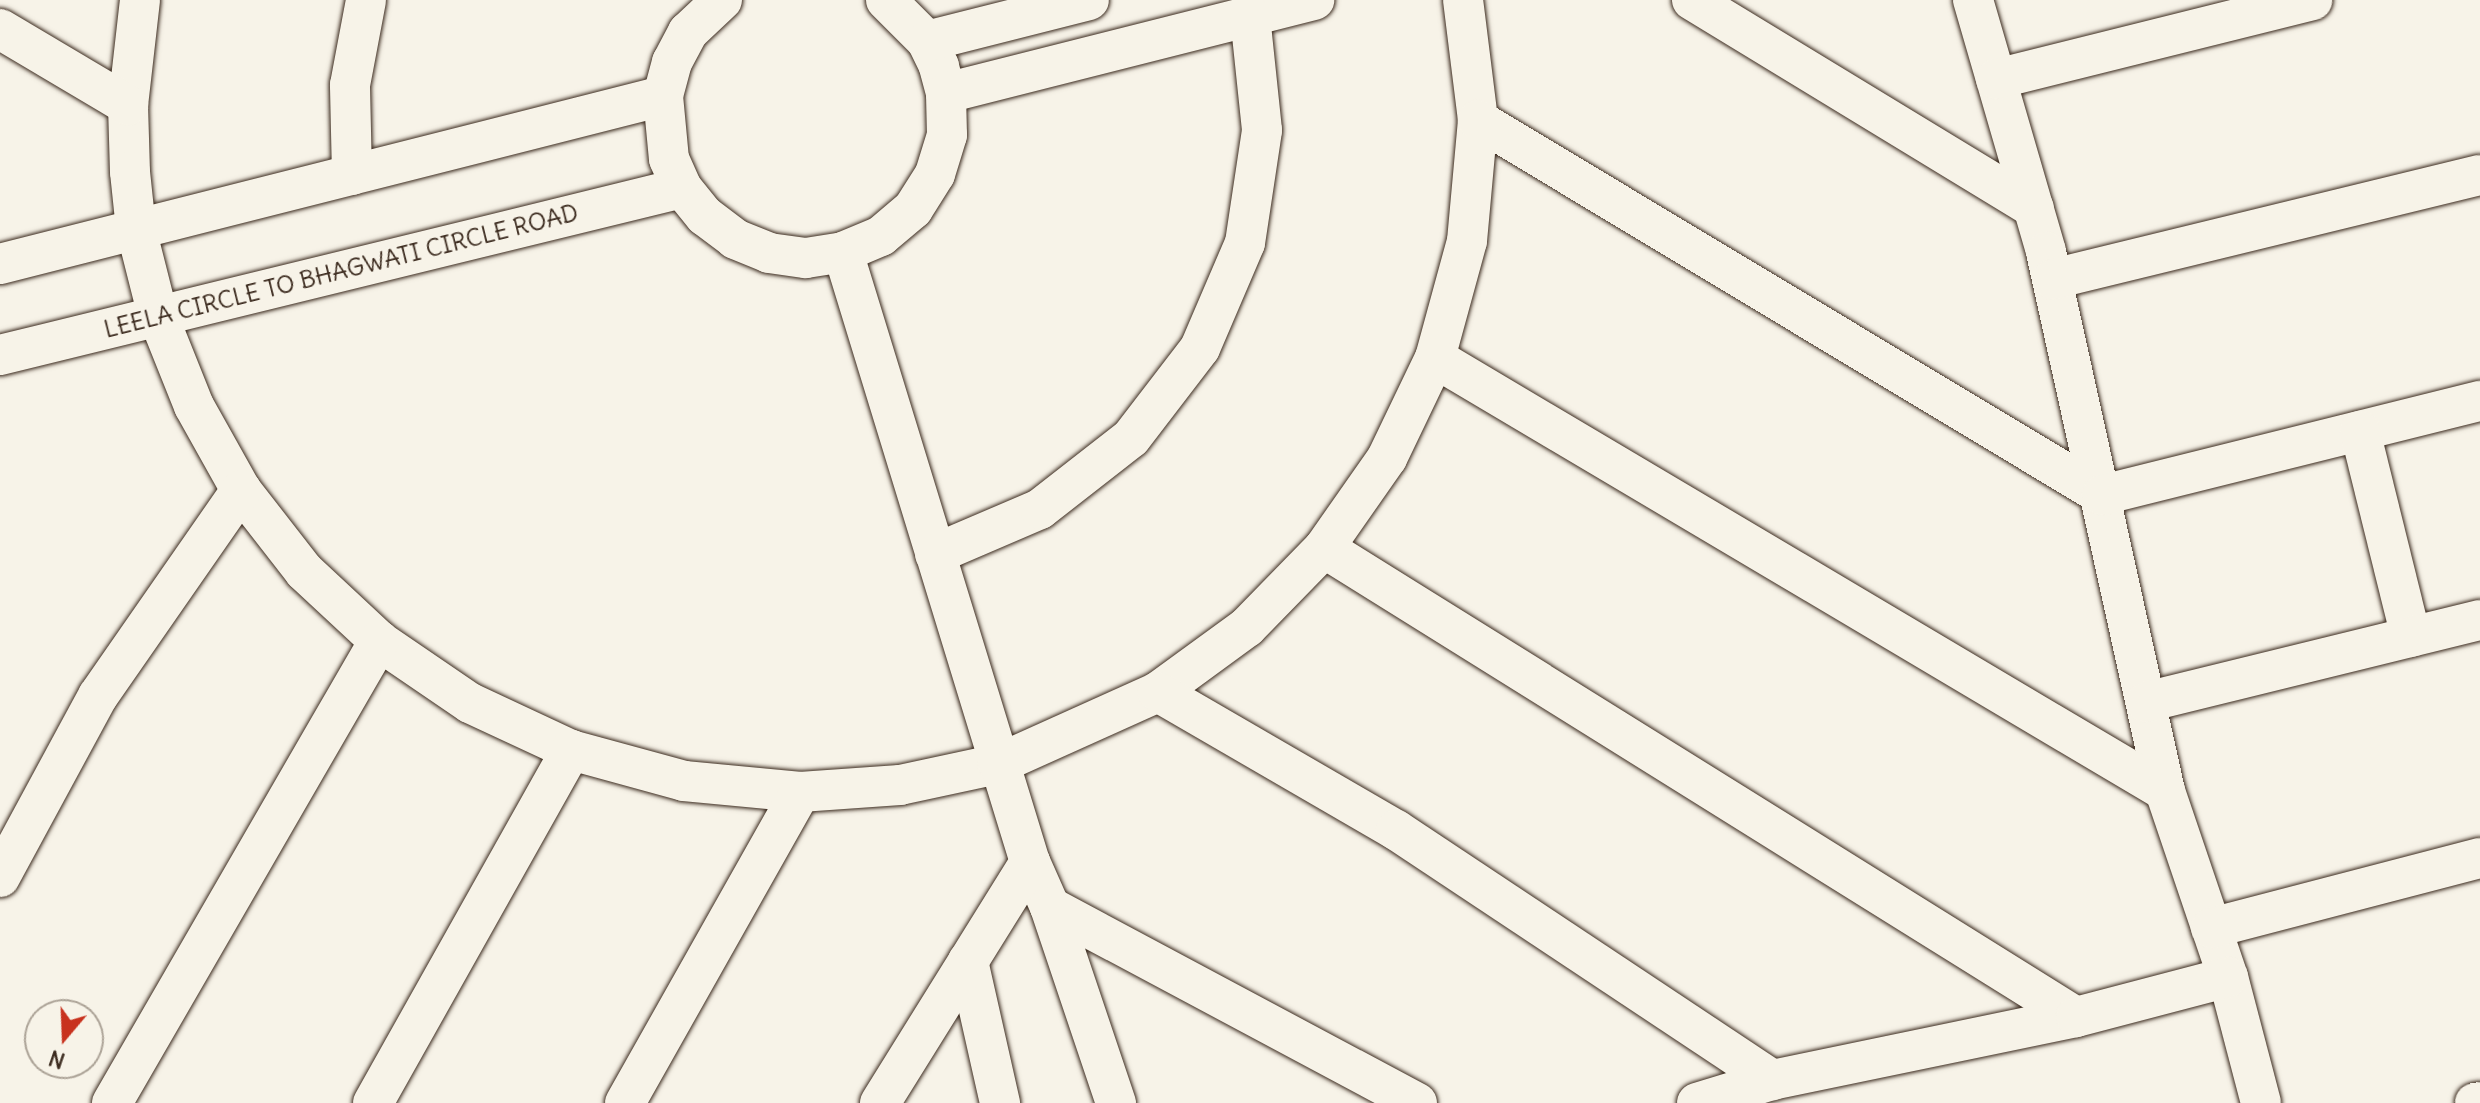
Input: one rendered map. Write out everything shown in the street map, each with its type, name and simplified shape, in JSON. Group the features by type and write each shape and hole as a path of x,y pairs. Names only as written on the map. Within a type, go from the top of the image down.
{"street":[{"path":"140,0 128,105 136,229 158,316 194,406 241,490 304,571 379,641 470,703 571,750 684,781 800,792 900,785 998,764 1158,692 1247,627 1324,548 1387,458 1435,358 1467,241 1478,120 1463,0"},
{"path":"352,175 350,85 366,0"},
{"path":"715,2 688,32 672,62 663,96 662,128 682,188 715,224 769,253 806,258 843,252 881,236 913,209 935,174 943,148 946,93 927,41 886,0"},
{"path":"927,41 1089,0"},
{"path":"946,93 1314,0"},
{"path":"1692,0 2034,208"},
{"path":"1973,0 2053,279 2165,791 2228,977 2261,1103"},
{"path":"1996,79 2312,0"},
{"path":"935,554 1040,509 1131,438 1200,348 1245,243 1258,158 1262,130 1250,16"},
{"path":"0,29 128,105"},
{"path":"2,261 663,96"},
{"path":"1478,120 2102,495 2480,401"},
{"path":"2053,279 2480,175"},
{"name":"LEELA CIRCLE TO BHAGWATI CIRCLE ROAD","path":"0,355 682,188"},
{"path":"843,252 998,764 1116,1103"},
{"path":"1435,358 2165,791"},
{"path":"2360,431 2411,637"},
{"path":"0,877 98,696 241,490"},
{"path":"1324,548 2076,1017"},
{"path":"2146,702 2480,620"},
{"path":"112,1103 379,641"},
{"path":"1158,692 1396,830 1772,1080"},
{"path":"373,1103 571,750"},
{"path":"625,1103 800,792"},
{"path":"2211,928 2480,858"},
{"path":"880,1103 1030,862"},
{"path":"1050,907 1417,1103"},
{"path":"968,961 1000,1103"},
{"path":"1697,1103 1772,1080 2076,1017 2228,977"}]}
